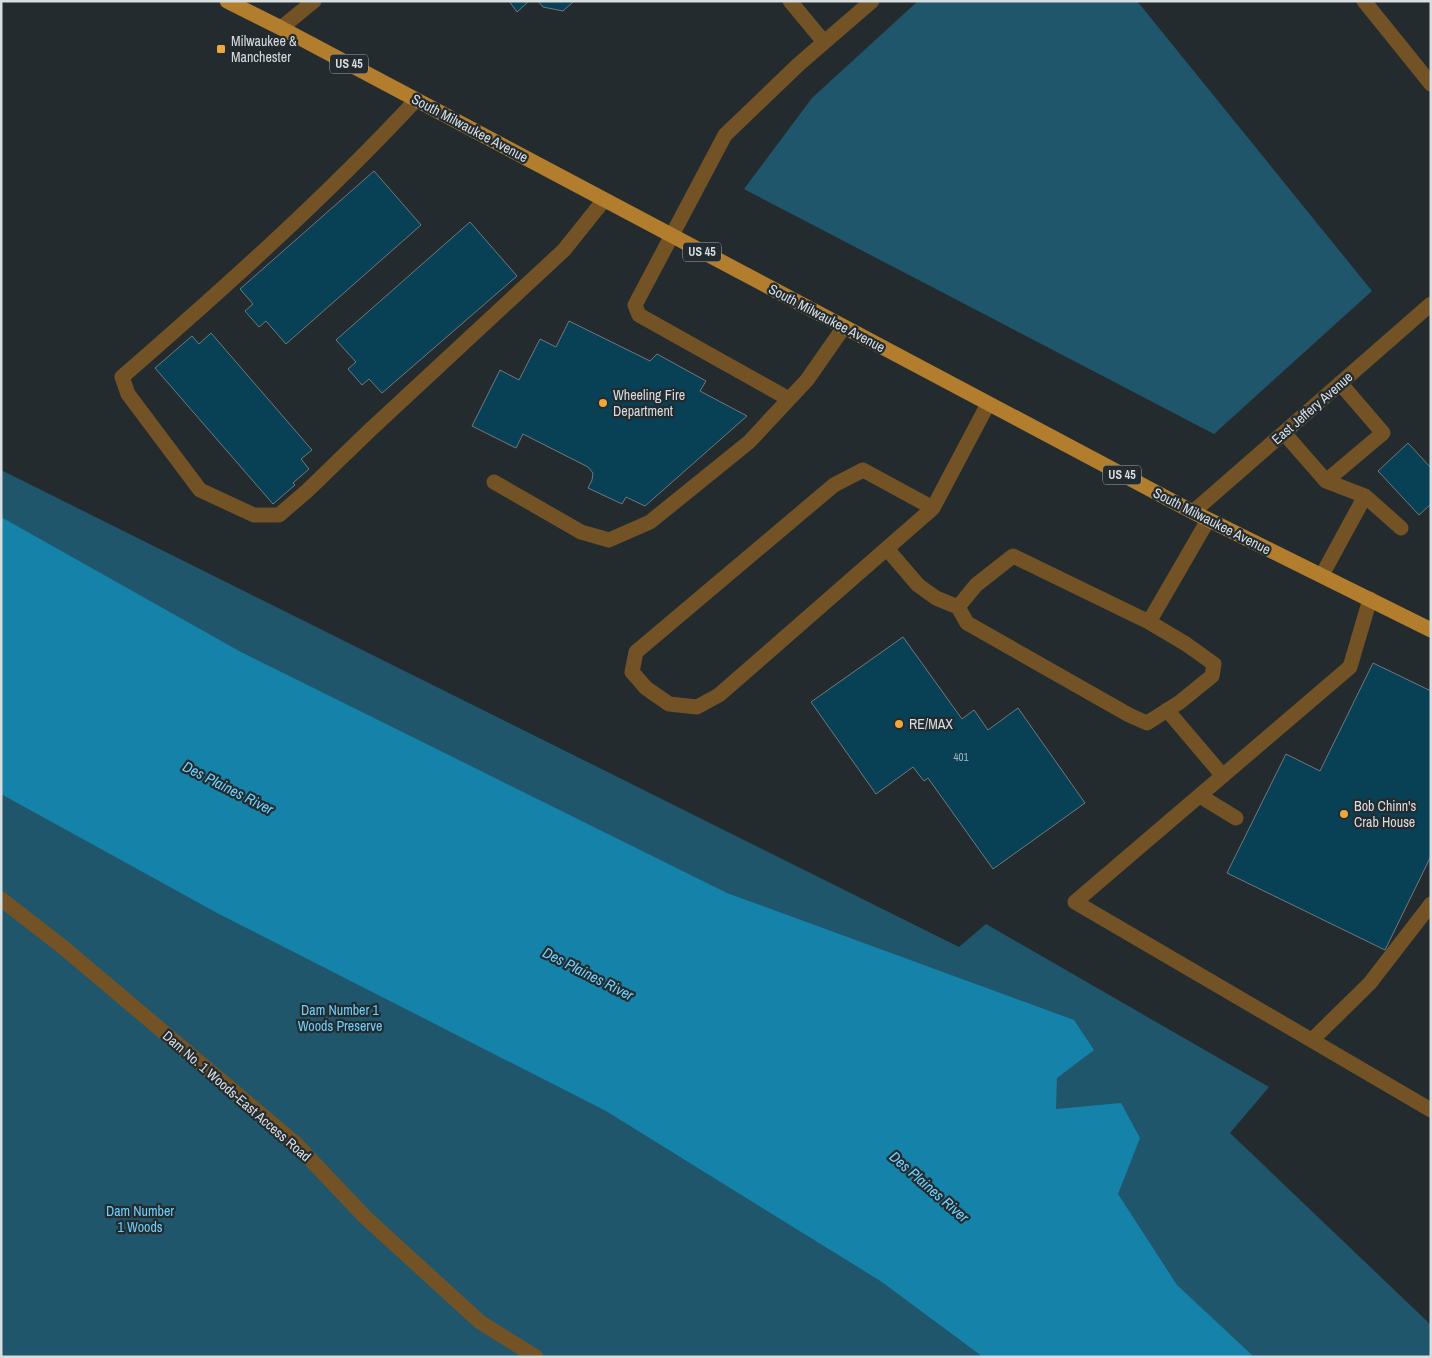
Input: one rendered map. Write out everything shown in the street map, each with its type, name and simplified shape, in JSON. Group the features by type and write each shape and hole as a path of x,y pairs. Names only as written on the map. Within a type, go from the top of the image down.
{"main road":[{"name":"South Milwaukee Avenue","path":"227,1 1208,520 1431,630"}],"street":[{"path":"281,28 314,1"},
{"path":"790,1 824,42"},
{"path":"789,399 639,315 635,305 725,135 798,64 872,1"},
{"path":"1364,1 1431,84"},
{"path":"416,100 366,154 303,214 192,316 122,377 128,394 200,490 254,515 278,515 307,491 564,250 604,200"},
{"name":"East Jeffery Avenue","path":"1193,512 1431,304"},
{"path":"494,482 581,532 609,540 650,522 749,442 807,380 844,326"},
{"path":"1326,481 1383,432 1340,383"},
{"path":"933,508 863,470 834,485 636,652 632,672 646,688 669,704 697,706 720,695 933,508 988,404"},
{"path":"1284,433 1326,481 1365,496 1401,528"},
{"path":"1322,575 1365,496"},
{"path":"1149,622 1208,520"},
{"path":"887,549 918,585 936,598 958,607 967,623 1128,716 1147,723 1212,676 1214,664 1186,644 1149,622 1013,556 976,585 958,607"},
{"path":"1370,599 1350,667 1075,902 1431,1110"},
{"path":"1167,710 1223,776"},
{"path":"1200,796 1236,818"},
{"name":"Dam No. 1 Woods-East Access Road","path":"1,899 64,948 295,1143 365,1217 480,1322 536,1357"},
{"path":"1312,1040 1370,983 1431,904"}],"green space":[{"path":"918,1 1137,1 1372,291 1214,434 744,189 812,98"},
{"name":"Dam Number 1 Woods Preserve","path":"1,470 959,947 986,924 1269,1087 1230,1133 1431,1325 1431,1357 1,1357"}],"water":[{"name":"Des Plaines River","path":"1,517 239,651 727,893 1074,1020 1094,1050 1057,1078 1056,1109 1121,1103 1140,1138 1118,1194 1177,1285 1254,1357 983,1357 882,1282 606,1111 219,914 1,794"}],"building":[{"path":"509,1 529,1 517,12"},
{"path":"538,1 574,1 563,11 543,7"},
{"path":"374,171 421,225 286,344 266,321 259,327 245,311 253,304 240,289"},
{"path":"470,222 517,276 382,393 369,379 362,385 348,369 356,362 336,340"},
{"name":"Wheeling Fire Department","path":"569,321 650,361 657,354 706,381 700,391 747,416 645,506 626,497 622,504 588,488 593,473 588,467 523,434 516,448 472,426 500,370 519,380 540,339 556,347"},
{"path":"211,333 312,450 301,459 309,469 293,483 295,485 273,504 155,368 192,336 199,344"},
{"path":"1408,443 1431,468 1431,504 1419,515 1378,471"},
{"path":"903,637 962,719 974,710 988,730 1018,708 1085,803 993,869 928,778 924,781 913,767 876,794 811,702"},
{"name":"Bob Chinn's Crab House","path":"1373,663 1431,691 1431,856 1385,950 1227,873 1286,754 1320,771"}],"place":[{"name":"Milwaukee & Manchester","path":"221,49"},
{"name":"Wheeling Fire Department","path":"603,403"},
{"name":"RE/MAX","path":"899,724"},
{"name":"Bob Chinn's Crab House","path":"1344,814"}],"park label":[{"name":"Dam Number 1 Woods","path":"140,1220"}]}
